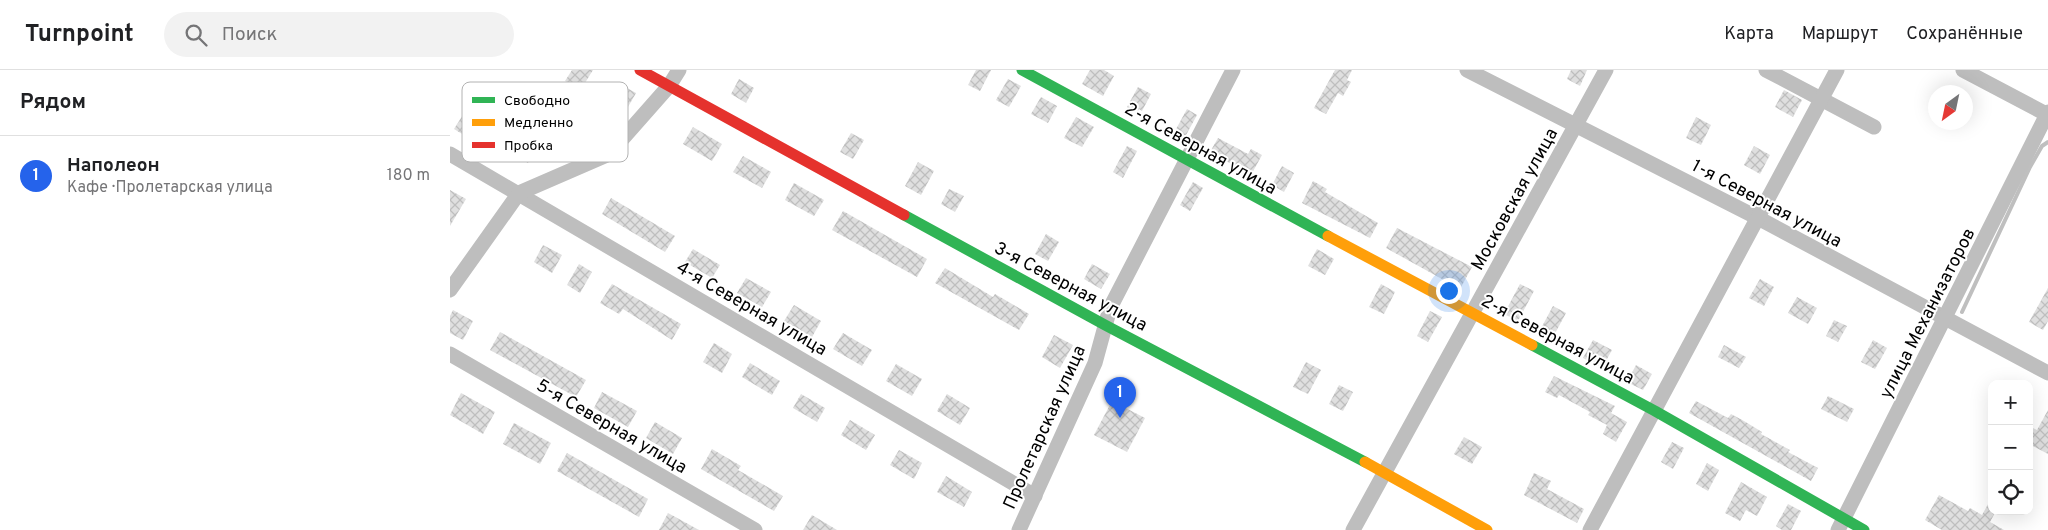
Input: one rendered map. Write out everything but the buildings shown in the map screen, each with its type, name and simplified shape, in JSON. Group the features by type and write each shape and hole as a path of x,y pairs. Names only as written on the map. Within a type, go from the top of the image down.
{"street":[{"name":"3-я Северная улица","path":"640,70 1105,325 1386,473 1487,530"},
{"path":"628,132 669,86 679,70"},
{"name":"2-я Северная улица","path":"1022,70 1472,314 1656,411 1841,524 1864,530"},
{"name":"Пролетарская улица","path":"1019,530 1095,363 1102,344 1110,308 1188,161 1233,70"},
{"name":"1-я Северная улица","path":"1467,70 1758,218 2048,373"},
{"name":"Московская улица","path":"1353,530 1606,70"},
{"path":"1766,70 1874,127"},
{"path":"1590,530 1656,411 1837,70"},
{"path":"1963,70 2048,114"},
{"name":"улица Механизаторов","path":"1841,524 2048,114"},
{"name":"4-я Северная улица","path":"450,154 462,161"},
{"name":"4-я Северная улица","path":"465,162 519,192 1035,496"},
{"path":"450,290 519,192 590,162"},
{"name":"5-я Северная улица","path":"450,354 755,530"}],"waterway":[{"path":"1962,312 2030,167 2042,146 2048,142"}],"traffic: fast":[{"path":"1022,70 1328,236"},
{"path":"904,215 1105,325 1365,462"},
{"path":"1532,345 1655,411 1864,530"}],"traffic: slow":[{"path":"1328,236 1532,345"},
{"path":"1365,462 1487,530"}],"traffic: jam":[{"path":"640,70 904,215"}],"place":[{"name":"Наполеон","path":"1120,418"}]}
